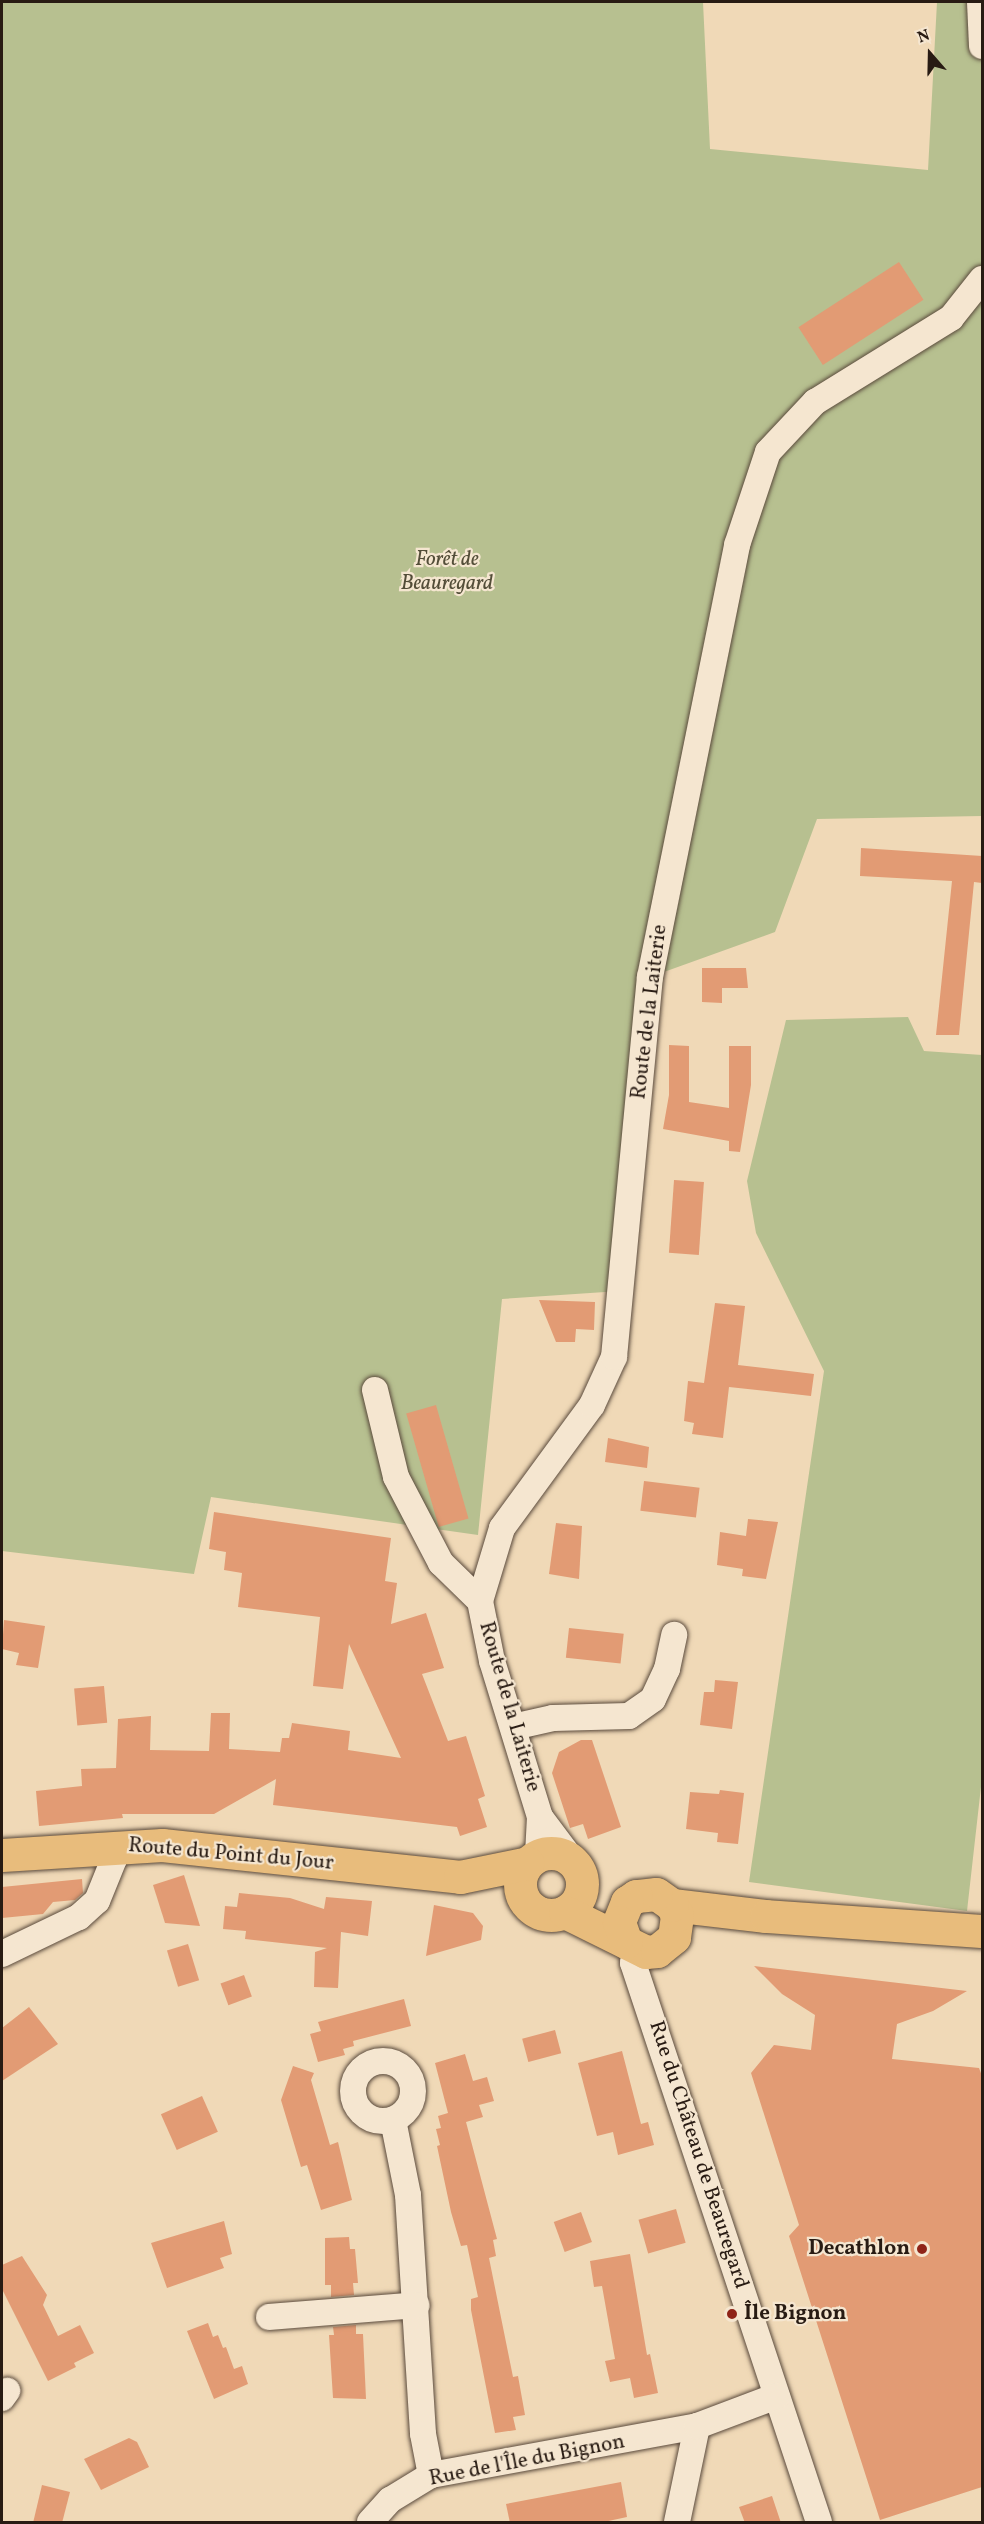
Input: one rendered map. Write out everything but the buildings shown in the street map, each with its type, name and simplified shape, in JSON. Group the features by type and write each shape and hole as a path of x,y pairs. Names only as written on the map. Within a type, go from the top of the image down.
{"main road":[{"name":"Route du Point du Jour","path":"2,1855 115,1846 162,1845 460,1877 554,1862"},
{"path":"554,1862 636,1896 656,1894 671,1929"},
{"path":"528,1905 520,1884 554,1862"},
{"path":"554,1862 581,1895 565,1912 646,1952 671,1929 766,1916 982,1931"},
{"name":"Route du Point du Jour","path":"460,1877 528,1905 545,1915 565,1912"},
{"path":"630,1946 618,1922 621,1911 636,1896"}],"street":[{"path":"980,2 982,46"},
{"name":"Route de la Laiterie","path":"554,1862 492,1662 480,1601 502,1528 592,1405 614,1358 650,977 737,545 768,452 815,402 951,318 982,279"},
{"path":"375,1390 396,1477 441,1563 480,1601"},
{"path":"513,1726 553,1718 629,1716 653,1699 667,1669 674,1635"},
{"path":"2,1954 79,1917 97,1901 114,1859 115,1846"},
{"name":"Rue du Château de Beauregard","path":"645,1993 671,1929"},
{"name":"Rue du Château de Beauregard","path":"630,1946 633,1963 645,1993 819,2523"},
{"path":"393,2120 408,2195 417,2305 423,2434 431,2475"},
{"path":"269,2317 417,2305"},
{"name":"Rue de l'Île du Bignon","path":"370,2523 390,2500 431,2475 697,2426 777,2396"},
{"path":"677,2523 697,2426"}],"green space":[{"name":"Forêt de Beauregard","path":"2,2 703,2 710,149 928,170 937,2 982,2 982,816 817,819 775,932 650,977 620,1291 502,1299 478,1535 211,1497 194,1574 2,1551"},
{"path":"908,1017 924,1051 982,1055 982,1778 967,1911 749,1882 824,1371 756,1233 747,1181 786,1020"}],"place":[{"name":"Decathlon","path":"922,2249"},
{"name":"Île Bignon","path":"732,2314"}]}
